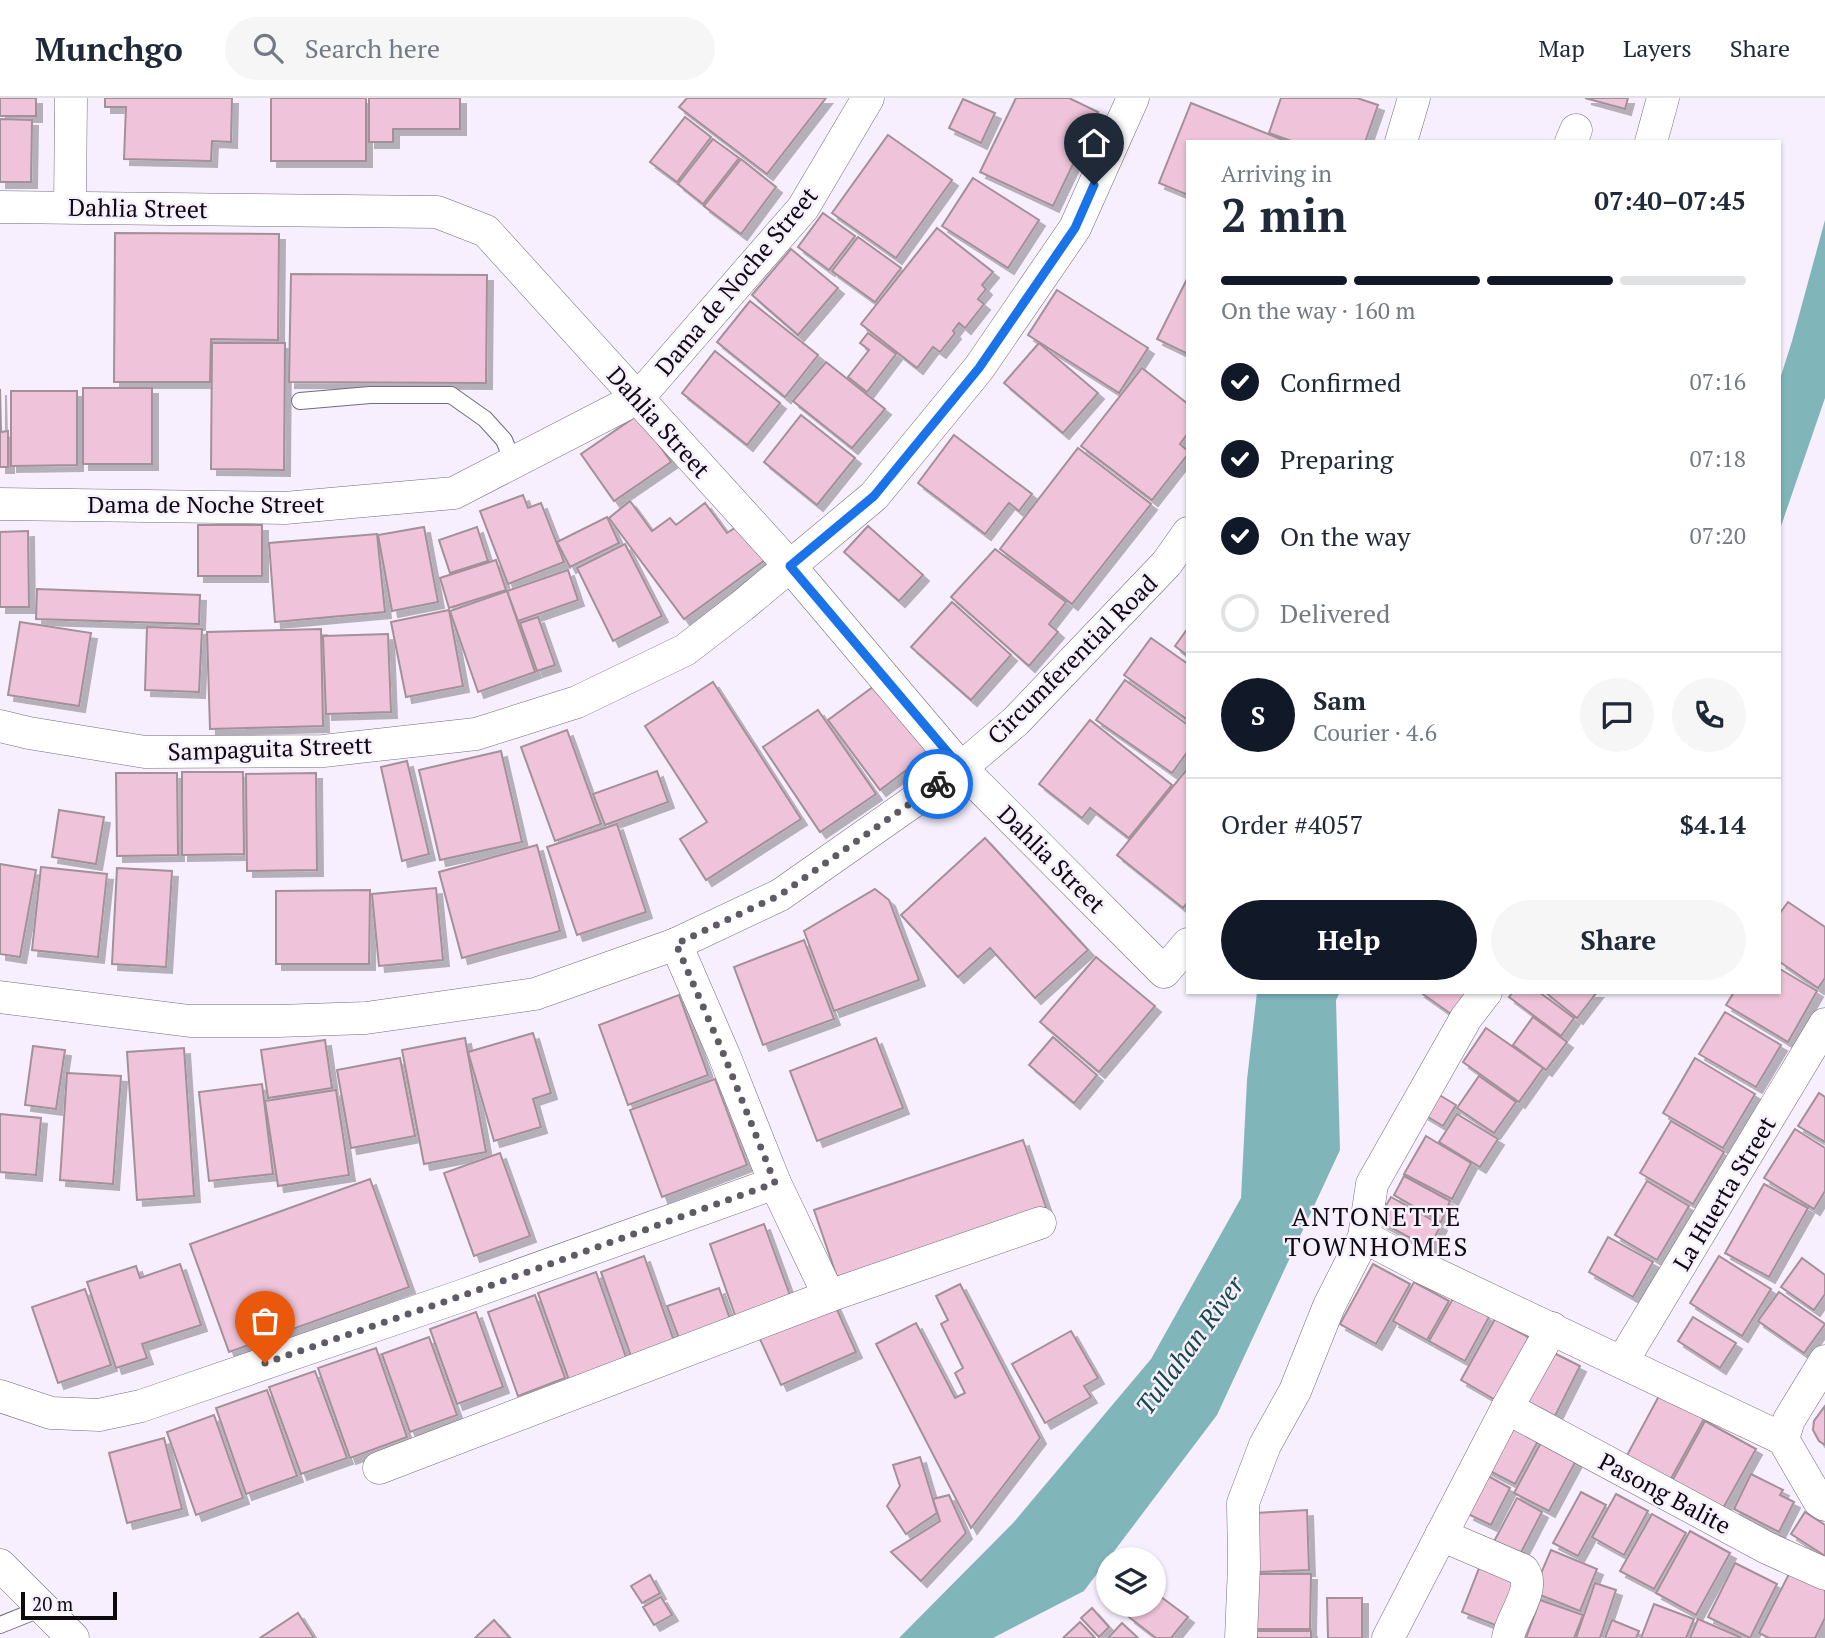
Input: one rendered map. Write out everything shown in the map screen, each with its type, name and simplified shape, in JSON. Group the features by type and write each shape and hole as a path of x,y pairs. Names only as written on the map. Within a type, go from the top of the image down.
{"street":[{"path":"70,207 71,98"},
{"name":"Dama de Noche Street","path":"0,503 285,508 454,493 638,398 803,208 869,98"},
{"name":"Sampaguita Streett","path":"0,726 145,752 323,751 476,734 577,702 685,650 874,496 979,368 1075,228 1133,98"},
{"path":"1402,140 1414,98"},
{"path":"1652,140 1664,98"},
{"name":"Dahlia Street","path":"0,207 437,212 486,231 790,566 961,768 1164,972 1186,946"},
{"name":"Circumferential Road","path":"0,997 190,1021 366,1018 535,994 676,944 780,895 961,768 1016,721 1167,562 1186,536"},
{"path":"676,944 775,1183 830,1296"},
{"path":"1239,1636 1244,1566 1243,1503 1265,1445 1295,1391 1329,1306 1364,1237 1372,1184 1466,1018 1484,994"},
{"name":"La Huerta Street","path":"1622,1362 1825,1024"},
{"path":"0,1396 51,1413 99,1415 141,1406 464,1295 775,1183"},
{"path":"379,1468 830,1296 1040,1223"},
{"path":"1364,1237 1423,1268 1783,1439 1819,1501 1825,1505"},
{"path":"1388,1638 1507,1408 1552,1328"},
{"path":"1783,1439 1788,1420 1825,1361"},
{"name":"Pasong Balite","path":"1507,1408 1767,1548 1825,1574"},
{"path":"1441,1535 1523,1570 1527,1575 1527,1589 1508,1638"},
{"path":"0,1565 45,1607 73,1638"}],"lane":[{"path":"300,401 370,394 451,396 485,419 504,440 513,462"},
{"path":"0,1625 45,1607"}],"water":[{"path":"1825,220 1825,398 1781,526 1781,376"},
{"name":"Tullahan River","path":"1257,994 1339,994 1336,1000 1340,1150 1217,1415 1117,1547 1096,1547 1096,1575 1084,1591 993,1638 899,1638 1014,1522 1151,1359 1241,1198 1247,1080"}],"building":[{"path":"0,98 36,98 36,116 0,116"},
{"path":"105,98 232,98 231,142 212,141 211,161 124,159 126,107 105,107"},
{"path":"271,98 366,98 366,161 271,161"},
{"path":"369,98 460,98 460,129 393,129 393,142 369,142"},
{"path":"687,98 826,98 767,174 679,107"},
{"path":"1016,98 1069,98 1098,112 1053,206 980,172"},
{"path":"1281,98 1357,98 1378,105 1366,140 1288,140 1269,133"},
{"path":"1585,98 1628,98 1625,109"},
{"path":"963,99 995,113 981,143 949,128"},
{"path":"1191,103 1283,140 1186,140 1186,194 1159,183"},
{"path":"685,117 711,137 677,182 650,162"},
{"path":"0,119 32,120 31,182 0,182"},
{"path":"888,135 952,180 896,258 832,213"},
{"path":"713,139 739,158 703,204 678,184"},
{"path":"741,159 776,187 741,234 704,206"},
{"path":"973,178 1039,220 1008,268 942,226"},
{"path":"823,213 855,236 829,270 798,247"},
{"path":"937,228 993,272 982,285 986,289 978,299 984,304 965,328 959,323 953,331 955,333 940,352 933,347 917,368 861,324"},
{"path":"115,233 279,234 278,340 211,339 210,382 114,382"},
{"path":"858,237 901,268 875,302 832,271"},
{"path":"791,249 838,288 798,335 752,295"},
{"path":"291,274 487,275 486,383 289,382"},
{"path":"1186,281 1186,353 1157,339"},
{"path":"1057,290 1148,348 1119,393 1028,335"},
{"path":"750,301 818,355 785,397 717,342"},
{"path":"868,333 896,354 867,392 848,377 869,350 860,343"},
{"path":"212,343 285,343 284,470 211,469"},
{"path":"1039,343 1098,393 1063,433 1004,383"},
{"path":"715,351 780,403 747,445 682,393"},
{"path":"826,362 885,409 852,448 793,401"},
{"path":"1142,368 1186,402 1186,436 1180,444 1186,449 1186,457 1152,500 1081,446"},
{"path":"83,388 152,388 152,464 83,464"},
{"path":"0,389 1,432 8,431 8,467 0,467"},
{"path":"11,391 77,391 77,465 11,466"},
{"path":"638,415 671,462 614,501 581,454"},
{"path":"801,415 855,458 817,505 764,462"},
{"path":"954,435 1032,494 1019,511 1009,503 985,534 918,483"},
{"path":"1078,448 1151,504 1072,604 1000,549"},
{"path":"523,495 528,508 541,503 564,562 508,584 480,511"},
{"path":"630,501 652,531 670,518 676,525 705,503 727,533 739,525 765,560 684,619 609,518"},
{"path":"607,517 619,543 570,567 557,542"},
{"path":"198,525 262,525 262,576 198,576"},
{"path":"868,526 923,575 899,601 844,552"},
{"path":"424,527 438,602 392,611 378,535"},
{"path":"477,527 488,561 450,573 439,540"},
{"path":"28,531 29,607 0,607 0,532"},
{"path":"377,534 385,612 275,622 269,543"},
{"path":"625,544 662,616 613,641 577,568"},
{"path":"995,549 1066,602 1049,624 1058,632 1029,666 951,597"},
{"path":"496,560 506,590 449,608 440,578"},
{"path":"568,570 578,600 518,621 507,591"},
{"path":"37,589 200,595 199,624 36,619"},
{"path":"507,591 535,672 478,692 450,611"},
{"path":"952,602 1011,655 971,700 911,647"},
{"path":"449,610 463,686 406,697 391,622"},
{"path":"538,617 555,665 537,671 520,623"},
{"path":"20,622 91,633 79,706 8,695"},
{"path":"147,627 202,629 199,692 145,690"},
{"path":"321,629 323,726 210,729 207,632"},
{"path":"1186,631 1186,654 1175,646"},
{"path":"388,634 391,712 326,714 323,636"},
{"path":"1151,638 1186,663 1186,719 1124,675"},
{"path":"1125,680 1186,724 1186,754 1172,773 1096,720"},
{"path":"713,682 801,819 706,880 680,839 707,822 645,726"},
{"path":"877,684 929,753 880,790 828,720"},
{"path":"818,710 876,794 820,832 763,747"},
{"path":"1090,720 1172,785 1129,838 1090,808 1082,818 1039,784"},
{"path":"567,730 601,824 555,841 521,747"},
{"path":"501,751 522,842 440,860 419,770"},
{"path":"407,761 429,854 402,861 381,767"},
{"path":"1186,770 1186,904 1183,908 1117,855"},
{"path":"657,771 668,802 605,825 593,794"},
{"path":"182,772 243,772 244,854 182,855"},
{"path":"116,773 177,773 178,855 117,856"},
{"path":"316,773 317,870 247,871 246,774"},
{"path":"59,810 104,817 96,864 52,857"},
{"path":"617,824 646,912 577,935 547,847"},
{"path":"985,838 1088,950 1035,998 990,948 958,977 901,915"},
{"path":"537,845 560,931 462,958 439,872"},
{"path":"0,864 36,870 20,957 0,954"},
{"path":"41,867 107,874 98,957 32,950"},
{"path":"117,868 172,871 166,967 112,964"},
{"path":"436,888 443,960 379,966 372,894"},
{"path":"875,889 889,900 919,980 834,1011 804,931"},
{"path":"370,890 369,964 276,964 276,891"},
{"path":"1788,902 1825,927 1825,978 1818,988 1781,963 1781,912"},
{"path":"804,940 834,1019 763,1045 734,967"},
{"path":"1096,957 1155,1006 1099,1072 1040,1022"},
{"path":"1781,970 1817,991 1788,1042 1726,1005 1733,994 1781,994"},
{"path":"1423,994 1468,994 1451,1014"},
{"path":"1511,994 1542,994 1574,1018 1561,1036 1509,997"},
{"path":"1547,994 1595,994 1577,1018"},
{"path":"679,995 708,1075 628,1105 599,1025"},
{"path":"1725,1012 1781,1045 1756,1087 1699,1054"},
{"path":"1533,1017 1567,1042 1546,1070 1513,1045"},
{"path":"1486,1028 1543,1068 1519,1102 1463,1062"},
{"path":"533,1033 551,1093 533,1099 541,1127 494,1141 468,1052"},
{"path":"1053,1037 1097,1075 1074,1103 1029,1065"},
{"path":"465,1038 486,1152 424,1164 402,1050"},
{"path":"876,1038 903,1108 817,1141 790,1071"},
{"path":"325,1040 332,1088 268,1098 261,1050"},
{"path":"33,1046 65,1050 56,1109 25,1105"},
{"path":"184,1048 194,1196 137,1200 127,1052"},
{"path":"400,1058 415,1136 351,1148 337,1070"},
{"path":"1695,1058 1755,1094 1723,1148 1663,1113"},
{"path":"67,1073 121,1076 113,1184 60,1180"},
{"path":"1479,1076 1516,1102 1494,1133 1457,1108"},
{"path":"715,1079 747,1165 662,1197 630,1110"},
{"path":"262,1084 273,1174 209,1181 199,1092"},
{"path":"336,1090 349,1175 278,1186 265,1101"},
{"path":"1436,1093 1456,1105 1443,1126 1423,1114"},
{"path":"1819,1093 1825,1097 1825,1142 1798,1126"},
{"path":"0,1114 41,1118 36,1175 0,1172"},
{"path":"1457,1114 1498,1139 1480,1167 1439,1142"},
{"path":"1671,1121 1724,1152 1693,1204 1640,1173"},
{"path":"1795,1129 1825,1148 1825,1191 1814,1209 1764,1178"},
{"path":"1426,1136 1471,1163 1452,1199 1404,1174"},
{"path":"1023,1140 1048,1213 839,1283 814,1210"},
{"path":"500,1153 530,1236 474,1256 444,1173"},
{"path":"1404,1176 1450,1201 1441,1222 1394,1195"},
{"path":"370,1179 409,1287 229,1352 190,1244"},
{"path":"1647,1181 1689,1206 1657,1260 1615,1235"},
{"path":"1764,1184 1808,1208 1769,1277 1725,1253"},
{"path":"1391,1197 1441,1225 1429,1248 1377,1220"},
{"path":"764,1224 791,1298 736,1318 710,1244"},
{"path":"1608,1237 1653,1262 1633,1297 1589,1272"},
{"path":"644,1256 674,1341 631,1356 601,1272"},
{"path":"1719,1256 1771,1289 1742,1336 1690,1303"},
{"path":"1802,1258 1825,1275 1825,1294 1814,1310 1781,1287"},
{"path":"180,1264 201,1325 142,1344 147,1358 116,1368 87,1282 136,1266 140,1278"},
{"path":"1373,1264 1410,1284 1376,1344 1340,1324"},
{"path":"596,1272 627,1360 569,1380 538,1293"},
{"path":"1414,1282 1449,1301 1427,1340 1393,1321"},
{"path":"960,1284 1040,1438 971,1528 876,1344 916,1323 955,1398 965,1393 955,1373 963,1368 941,1324 948,1320 936,1296"},
{"path":"719,1288 731,1322 680,1341 667,1306"},
{"path":"85,1289 111,1365 58,1383 32,1307"},
{"path":"1779,1292 1825,1324 1804,1353 1758,1321"},
{"path":"535,1295 565,1378 518,1396 488,1312"},
{"path":"1454,1297 1489,1317 1465,1361 1429,1341"},
{"path":"834,1303 856,1352 781,1385 759,1337"},
{"path":"476,1312 503,1387 457,1404 430,1329"},
{"path":"1693,1317 1736,1343 1720,1368 1678,1341"},
{"path":"1495,1319 1539,1343 1504,1405 1461,1380"},
{"path":"1071,1331 1098,1378 1084,1386 1091,1397 1045,1423 1012,1364"},
{"path":"429,1337 457,1415 410,1432 382,1354"},
{"path":"376,1348 407,1437 350,1458 318,1368"},
{"path":"1546,1349 1580,1366 1555,1416 1521,1398"},
{"path":"315,1371 347,1458 301,1474 269,1387"},
{"path":"267,1390 297,1476 246,1494 216,1408"},
{"path":"1660,1394 1705,1417 1669,1482 1625,1459"},
{"path":"1825,1406 1825,1445 1819,1441 1813,1430 1814,1421"},
{"path":"214,1415 243,1498 196,1515 167,1432"},
{"path":"1705,1421 1756,1449 1722,1510 1671,1483"},
{"path":"1510,1424 1539,1439 1515,1484 1486,1469"},
{"path":"1544,1437 1579,1455 1549,1511 1514,1493"},
{"path":"164,1438 182,1509 127,1523 109,1453"},
{"path":"920,1457 937,1513 906,1534 887,1506 900,1486 893,1465"},
{"path":"1751,1474 1783,1490 1780,1495 1794,1502 1779,1532 1734,1509"},
{"path":"1488,1476 1510,1488 1491,1525 1468,1514"},
{"path":"1581,1492 1606,1505 1578,1556 1553,1543"},
{"path":"1616,1494 1648,1511 1624,1555 1592,1537"},
{"path":"949,1495 966,1533 921,1581 891,1552 940,1521 933,1499"},
{"path":"1517,1498 1542,1512 1516,1562 1490,1549"},
{"path":"1307,1510 1309,1570 1259,1572 1256,1513"},
{"path":"1805,1512 1825,1525 1825,1556 1791,1534"},
{"path":"1652,1514 1686,1533 1654,1589 1620,1571"},
{"path":"1690,1531 1730,1553 1696,1615 1656,1593"},
{"path":"1551,1550 1597,1569 1580,1611 1533,1592"},
{"path":"1483,1558 1524,1574 1503,1628 1462,1612"},
{"path":"1735,1563 1777,1584 1750,1638 1708,1617"},
{"path":"1791,1570 1825,1587 1825,1618 1815,1638 1769,1638 1759,1633"},
{"path":"1256,1574 1311,1574 1310,1629 1255,1629"},
{"path":"650,1575 660,1593 642,1603 631,1586"},
{"path":"1595,1583 1616,1590 1600,1638 1576,1638"},
{"path":"661,1597 672,1615 654,1625 643,1607"},
{"path":"1327,1598 1362,1598 1362,1638 1328,1638"},
{"path":"1540,1600 1583,1615 1574,1638 1526,1638"},
{"path":"1166,1601 1188,1617 1171,1638 1156,1638 1129,1617 1166,1617"},
{"path":"1654,1604 1694,1619 1686,1638 1641,1638"},
{"path":"1092,1608 1096,1617 1100,1617 1109,1627 1099,1637 1081,1618"},
{"path":"298,1613 314,1638 260,1638"},
{"path":"1698,1619 1742,1638 1690,1638"},
{"path":"494,1620 510,1638 475,1638"},
{"path":"1612,1620 1639,1631 1636,1638 1605,1638"},
{"path":"1080,1622 1095,1638 1063,1638"},
{"path":"1122,1623 1138,1638 1108,1638"},
{"path":"1255,1631 1311,1631 1311,1638 1255,1638"}],"way so far":[{"path":"265,1363 464,1295 775,1183 676,944 780,895 938,784"}],"district":[{"name":"ANTONETTE TOWNHOMES","path":"1377,1231"}],"route":[{"path":"938,784 961,768 790,566 874,496 979,368 1075,228 1094,185"}]}
